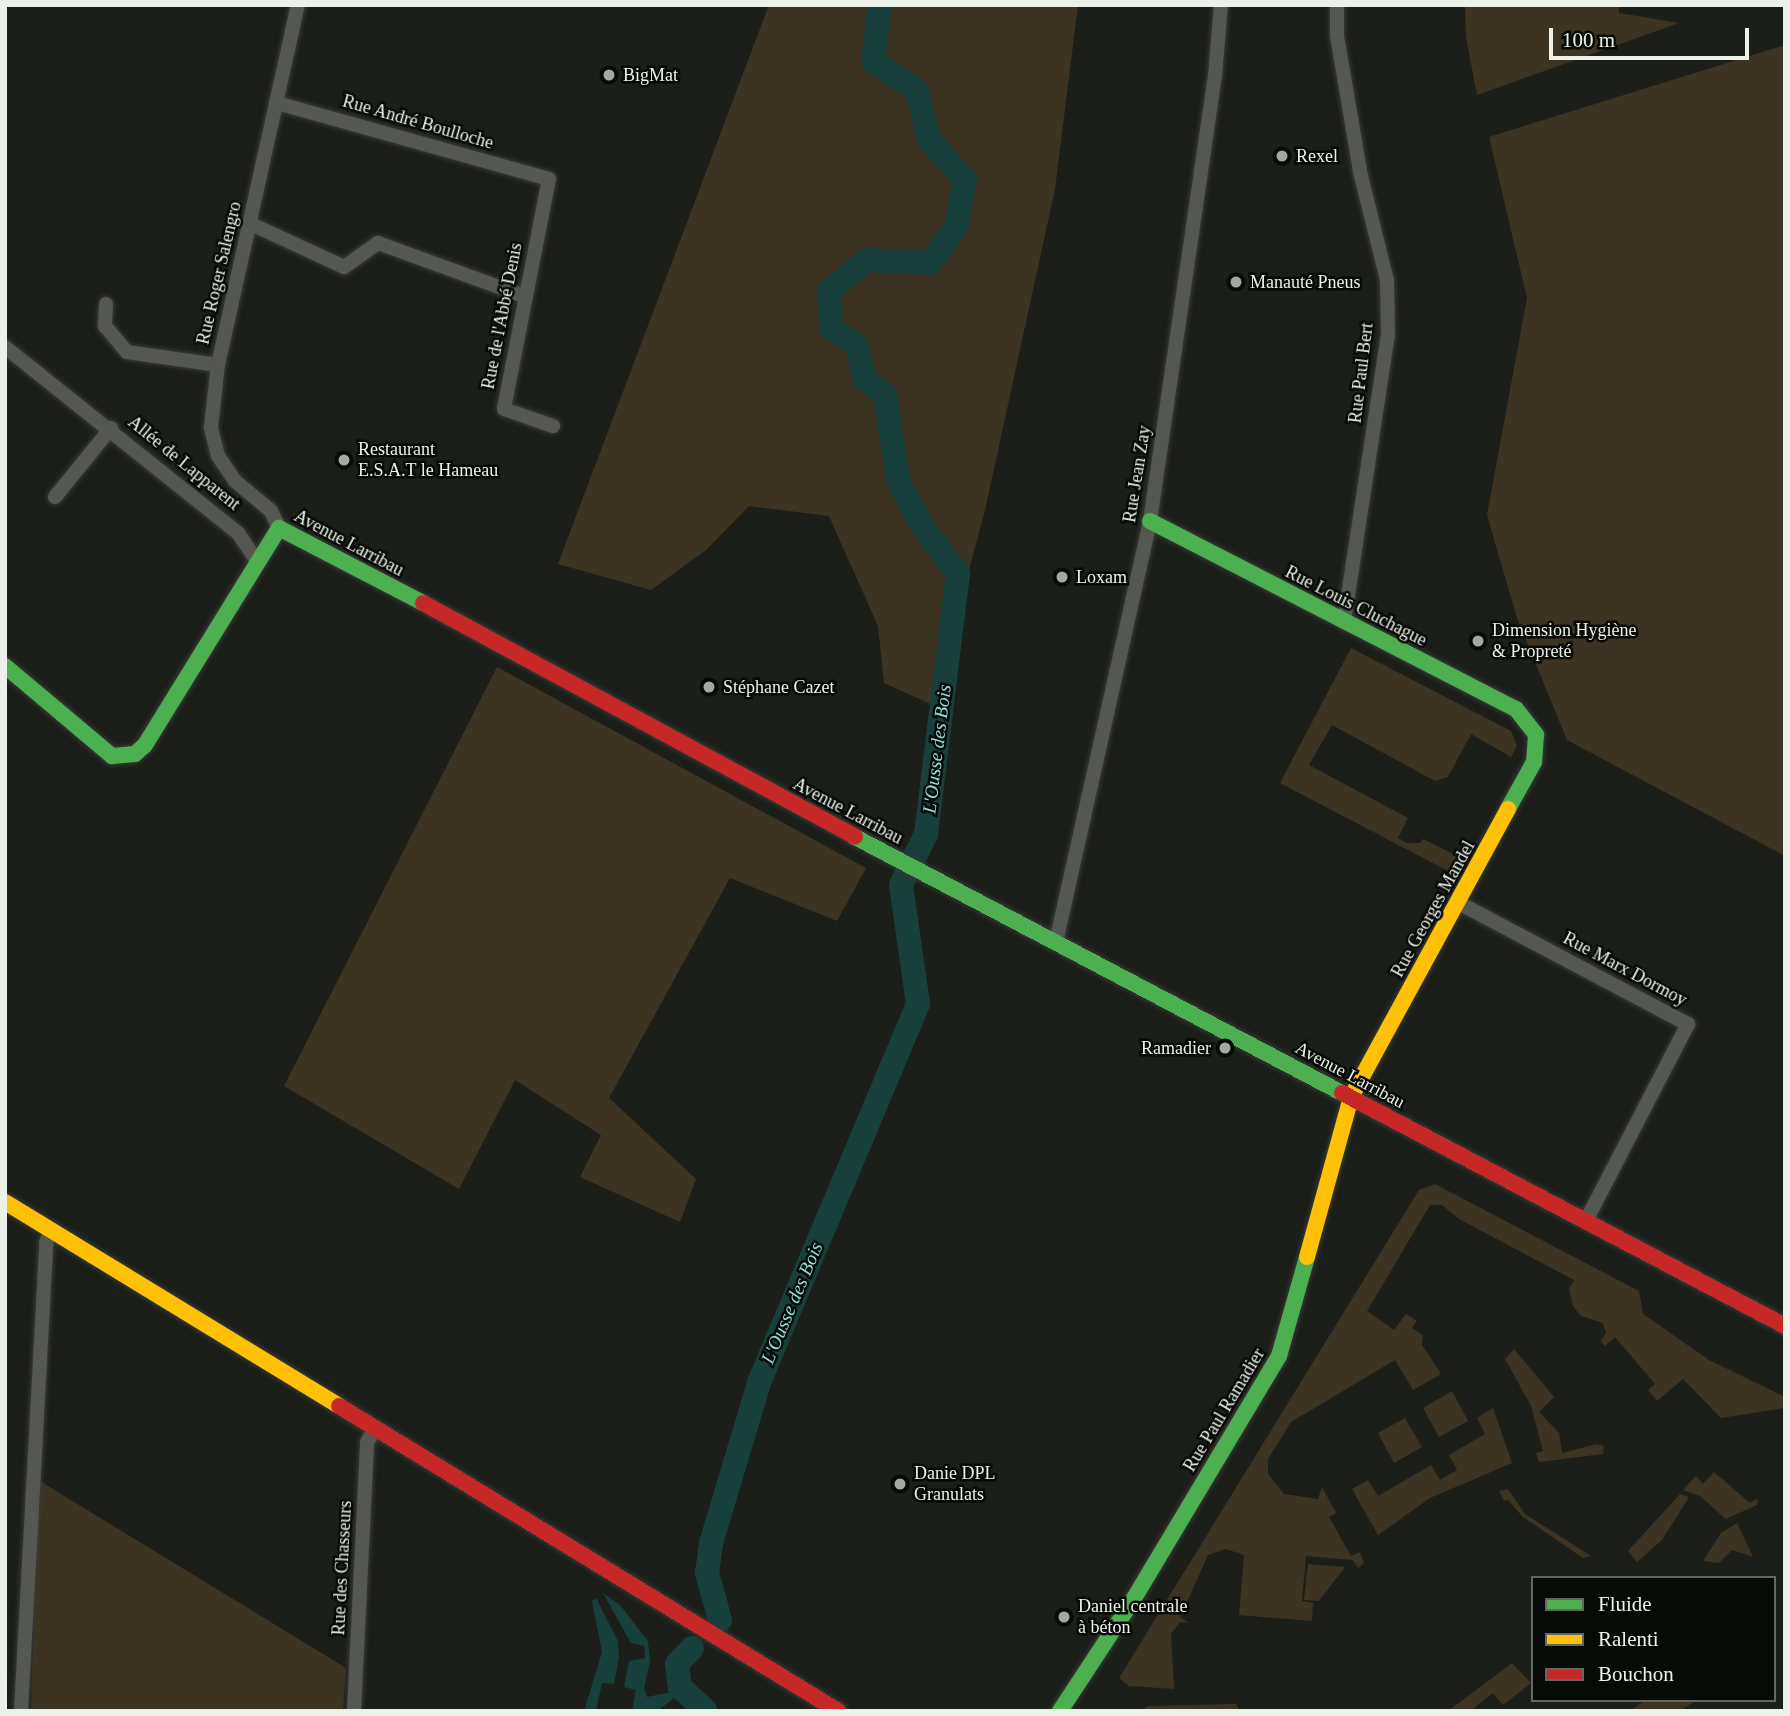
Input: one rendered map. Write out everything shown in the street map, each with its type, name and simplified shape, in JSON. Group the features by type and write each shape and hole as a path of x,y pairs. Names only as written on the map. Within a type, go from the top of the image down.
{"street":[{"name":"Rue Roger Salengro","path":"279,528 271,511 235,481 218,457 211,426 218,365 298,5"},
{"name":"Rue Jean Zay","path":"1056,942 1150,521 1215,76 1221,5"},
{"name":"Rue Paul Bert","path":"1337,5 1337,36 1361,176 1387,280 1388,334 1344,623"},
{"name":"Rue André Boulloche","path":"277,103 549,179"},
{"name":"Rue de l'Abbé Denis","path":"549,179 503,409 553,426"},
{"path":"249,223 344,267 378,243 524,296"},
{"path":"106,304 105,326 127,352 218,365"},
{"name":"Allée de Lapparent","path":"5,347 111,428 238,533 257,561"},
{"name":"Allée de Lapparent","path":"55,497 111,428"},
{"name":"Rue Louis Cluchague","path":"1150,521 1516,709 1536,735"},
{"name":"Avenue Larribau","path":"5,666 112,757 135,754 145,745 279,528 894,858 1785,1326"},
{"name":"Rue Georges Mandel","path":"1351,1097 1459,904 1534,762 1536,735"},
{"name":"Rue Marx Dormoy","path":"1459,904 1689,1024 1586,1221"},
{"name":"Rue Paul Ramadier","path":"1059,1711 1133,1600 1279,1356 1351,1097"},
{"path":"5,1202 838,1711"},
{"path":"21,1711 46,1243 51,1229"},
{"name":"Rue des Chasseurs","path":"354,1711 367,1442 375,1429"}],"shaded area":[{"path":"769,5 1078,5 1055,189 985,510 933,705 884,683 878,626 829,516 749,506 706,550 651,590 558,564"},
{"path":"1465,5 1619,5 1619,13 1679,23 1477,95 1466,37"},
{"path":"1785,45 1785,856 1567,740 1517,618 1487,515 1527,298 1489,137"},
{"path":"1351,648 1511,731 1517,746 1511,757 1471,734 1448,777 1435,781 1332,725 1309,765 1408,818 1398,838 1407,843 1420,843 1423,839 1459,857 1450,872 1280,783"},
{"path":"497,667 866,868 837,921 730,878 609,1098 696,1179 680,1222 580,1177 601,1135 515,1080 459,1189 284,1086"},
{"path":"1435,1184 1639,1291 1643,1314 1709,1360 1785,1397 1785,1408 1721,1418 1683,1379 1657,1401 1648,1390 1655,1384 1615,1337 1605,1346 1601,1341 1606,1333 1603,1323 1581,1316 1573,1306 1569,1289 1574,1280 1459,1219 1442,1205 1430,1205 1367,1311 1394,1330 1406,1314 1417,1321 1412,1328 1423,1335 1422,1345 1441,1374 1413,1390 1395,1360 1291,1422 1268,1459 1268,1474 1284,1494 1318,1499 1322,1487 1336,1513 1329,1517 1351,1556 1360,1552 1364,1563 1358,1568 1353,1560 1306,1556 1302,1601 1313,1603 1312,1621 1239,1615 1244,1555 1226,1549 1208,1555 1180,1617 1189,1623 1180,1622 1171,1634 1174,1689 1129,1686 1119,1678 1419,1190"},
{"path":"1514,1349 1554,1397 1539,1412 1559,1433 1562,1453 1597,1444 1604,1446 1603,1454 1539,1462 1536,1453 1543,1451 1531,1406 1505,1359"},
{"path":"1452,1391 1468,1421 1439,1437 1423,1408"},
{"path":"1493,1408 1512,1463 1430,1498 1378,1535 1352,1489 1368,1480 1378,1496 1431,1465 1440,1480 1457,1470 1449,1455 1485,1434 1477,1418"},
{"path":"1405,1418 1422,1447 1394,1463 1378,1433"},
{"path":"1714,1472 1750,1503 1758,1498 1757,1505 1726,1519 1700,1496 1683,1490 1696,1476 1703,1484"},
{"path":"38,1480 346,1668 343,1711 31,1711"},
{"path":"1508,1489 1525,1514 1591,1556 1583,1558 1523,1517 1508,1500 1504,1501 1499,1491"},
{"path":"1680,1494 1689,1497 1662,1540 1637,1562 1628,1551"},
{"path":"1737,1523 1753,1557 1732,1550 1719,1563 1703,1561 1721,1533"},
{"path":"1308,1564 1345,1567 1319,1601 1304,1600"},
{"path":"1512,1663 1531,1683 1503,1705 1493,1693 1470,1711 1448,1711"},
{"path":"1643,1702 1694,1702 1680,1711 1629,1711"},
{"path":"1236,1704 1240,1711 1144,1709 1147,1706"}],"water":[{"path":"603,1593 620,1605 648,1641 650,1662 644,1688 647,1697 676,1691 673,1699 657,1711 584,1711 602,1652 592,1601"}],"pier":[{"path":"603,1593 631,1643 644,1646 645,1658 629,1661 624,1687 636,1690 632,1711 596,1711 602,1683 614,1684 619,1657 618,1641 596,1598"}],"waterway":[{"name":"L'Ousse des Bois","path":"720,1620 707,1573 711,1543 760,1380 918,1004 901,885 926,834 958,574 923,527 899,483 885,395 865,379 857,346 831,328 830,290 867,260 930,263 956,227 965,180 929,139 917,91 873,61 880,5"},
{"name":"L'Ousse des Bois","path":"692,1648 677,1664 680,1687 706,1711"}],"traffic: fast":[{"path":"1150,521 1516,709 1536,735 1534,762 1508,809"},
{"path":"5,666 112,756 135,754 145,745 279,528 423,603"},
{"path":"855,837 1342,1093"},
{"path":"1060,1711 1133,1600 1279,1356 1307,1257"}],"traffic: slow":[{"path":"1307,1257 1351,1097 1508,809"},
{"path":"5,1202 339,1406"}],"traffic: jam":[{"path":"423,603 855,837"},
{"path":"1342,1093 1785,1326"},
{"path":"339,1406 838,1711"}],"place":[{"name":"BigMat","path":"609,75"},
{"name":"Rexel","path":"1282,156"},
{"name":"Manauté Pneus","path":"1236,282"},
{"name":"Restaurant E.S.A.T le Hameau","path":"344,460"},
{"name":"Loxam","path":"1062,577"},
{"name":"Dimension Hygiène & Propreté","path":"1478,641"},
{"name":"Stéphane Cazet","path":"709,687"},
{"name":"Ramadier","path":"1225,1048"},
{"name":"Danie DPL Granulats","path":"900,1484"},
{"name":"Daniel centrale à béton","path":"1064,1617"}]}
